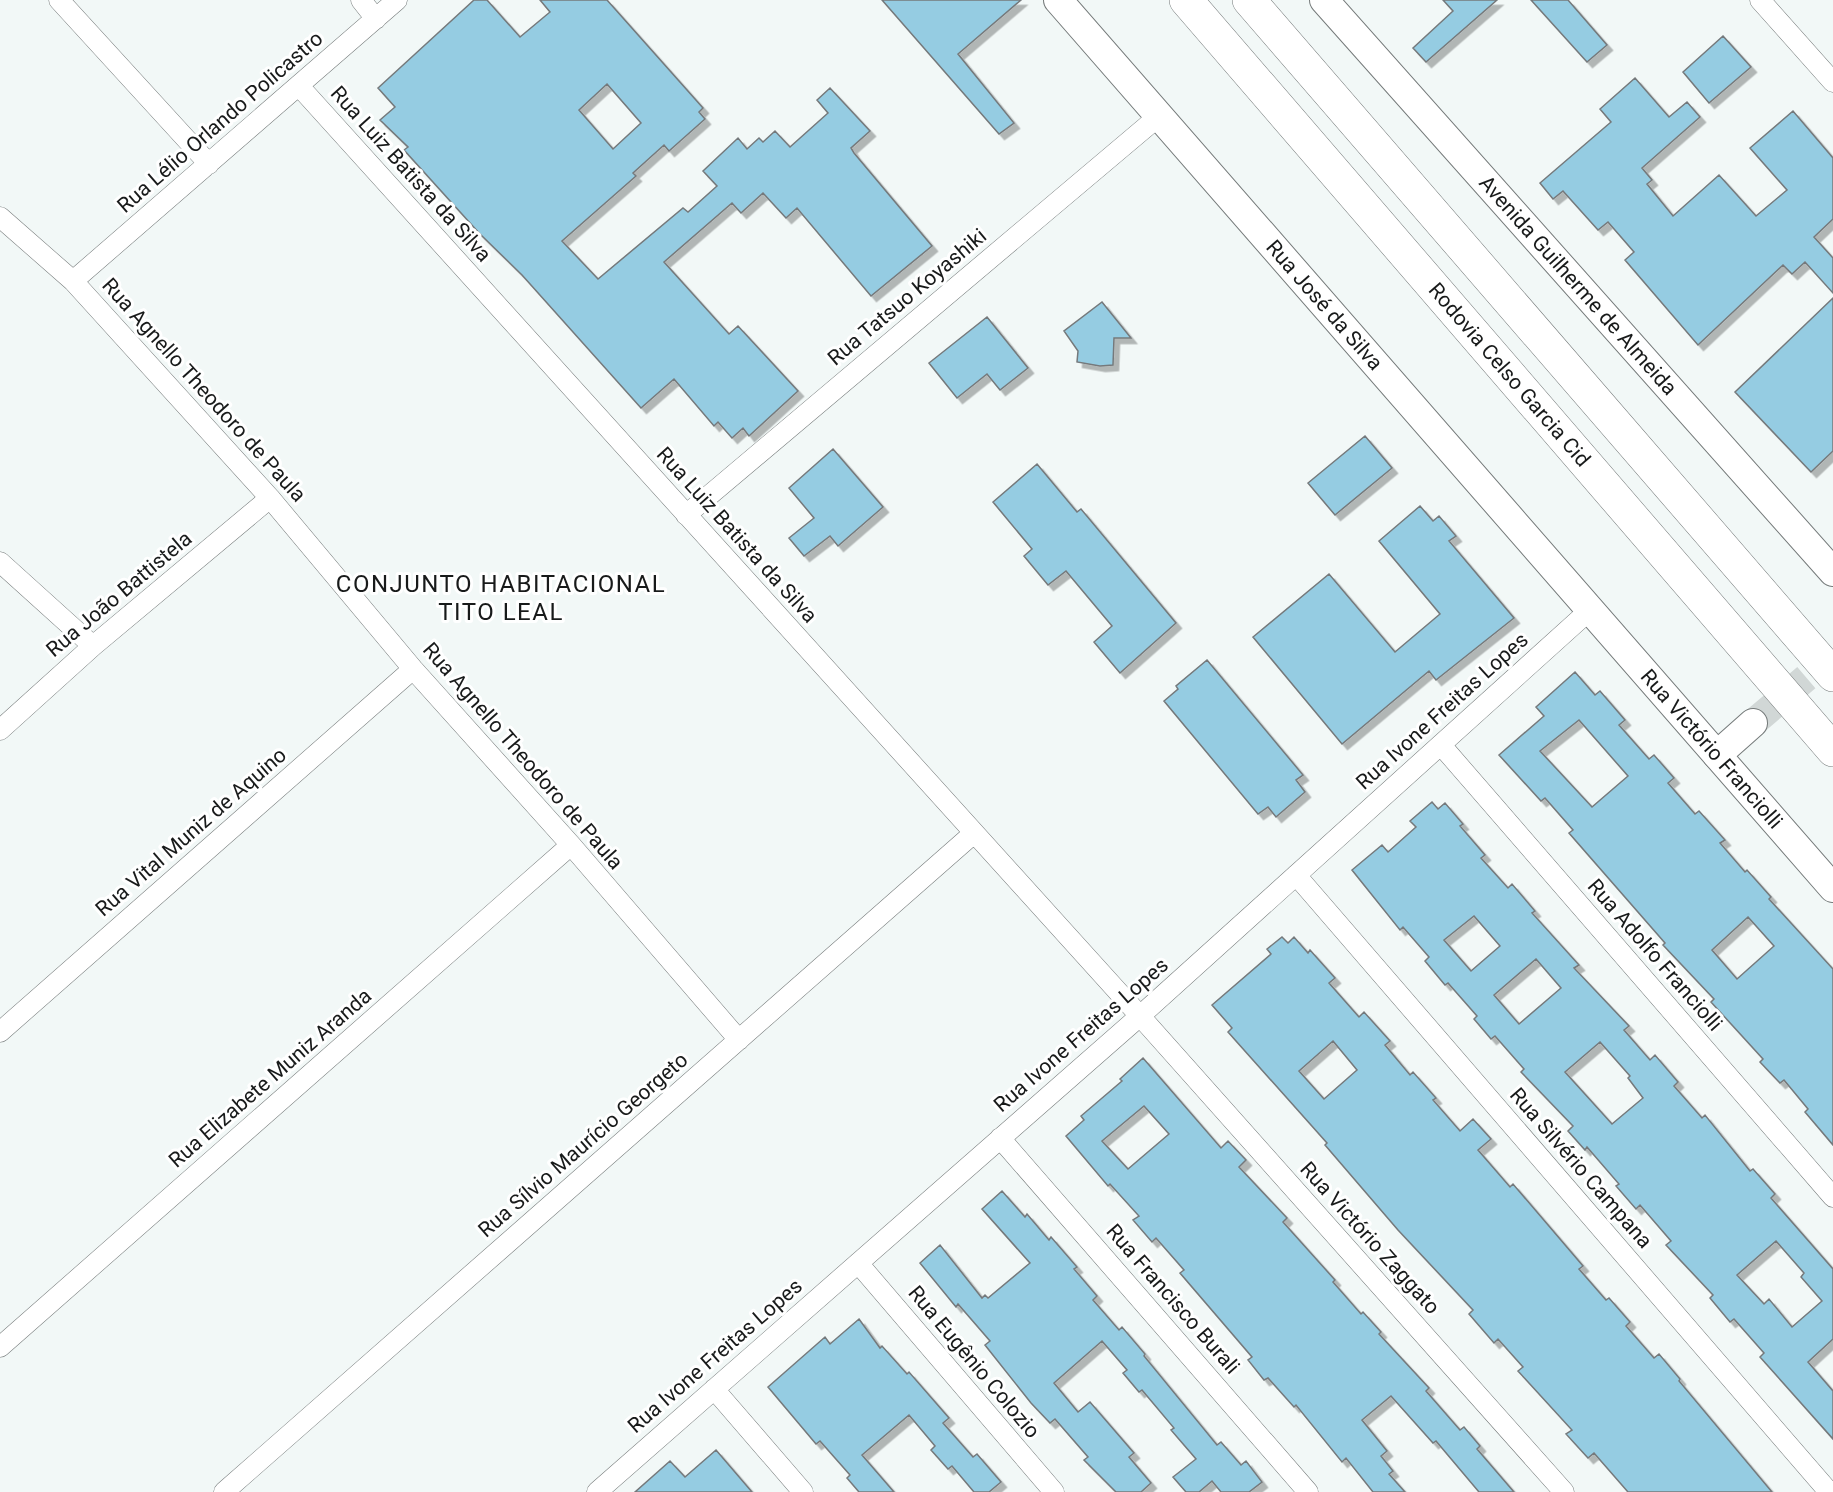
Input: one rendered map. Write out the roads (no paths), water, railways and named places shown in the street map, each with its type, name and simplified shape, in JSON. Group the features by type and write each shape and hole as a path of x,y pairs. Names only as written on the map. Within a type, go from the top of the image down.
{"highway":[{"name":"Rodovia Celso Garcia Cid","path":"1186,0 1833,750"},
{"path":"1249,0 1833,675"}],"street":[{"path":"59,0 208,164"},
{"path":"361,0 376,19"},
{"name":"Rua Lélio Orlando Policastro","path":"73,281 397,0"},
{"name":"Rua José da Silva","path":"1058,0 1591,609"},
{"name":"Avenida Guilherme de Almeida","path":"1323,0 1833,572"},
{"path":"1760,0 1833,82"},
{"name":"Rua Luiz Batista da Silva","path":"298,86 1140,1016"},
{"name":"Rua Tatsuo Koyashiki","path":"686,515 1159,116"},
{"name":"Rua Agnello Theodoro de Paula","path":"0,217 73,281 270,498 413,669 571,845 739,1040"},
{"name":"Rua João Battistela","path":"0,730 93,646 270,498"},
{"path":"0,562 93,646"},
{"name":"Rua Ivone Freitas Lopes","path":"597,1492 1140,1016 1591,609"},
{"name":"Rua Victório Franciolli","path":"1591,609 1833,888"},
{"name":"Rua Vital Muniz de Aquino","path":"0,1032 413,669"},
{"path":"1717,755 1753,723"},
{"name":"Rua Adolfo Franciolli","path":"1441,745 1833,1197"},
{"name":"Rua Sílvio Maurício Georgeto","path":"224,1492 974,833"},
{"name":"Rua Elizabete Muniz Aranda","path":"0,1347 571,845"},
{"name":"Rua Silvério Campana","path":"1296,875 1829,1492"},
{"name":"Rua Victório Zaggato","path":"1140,1016 1564,1492"},
{"name":"Rua Francisco Burali","path":"1000,1138 1308,1492"},
{"name":"Rua Eugênio Colozio","path":"858,1263 1054,1492"},
{"path":"714,1389 803,1492"}],"tunnel":[{"path":"1753,723 1833,655"}],"district":[{"name":"CONJUNTO HABITACIONAL TITO LEAL","path":"501,598"}]}
